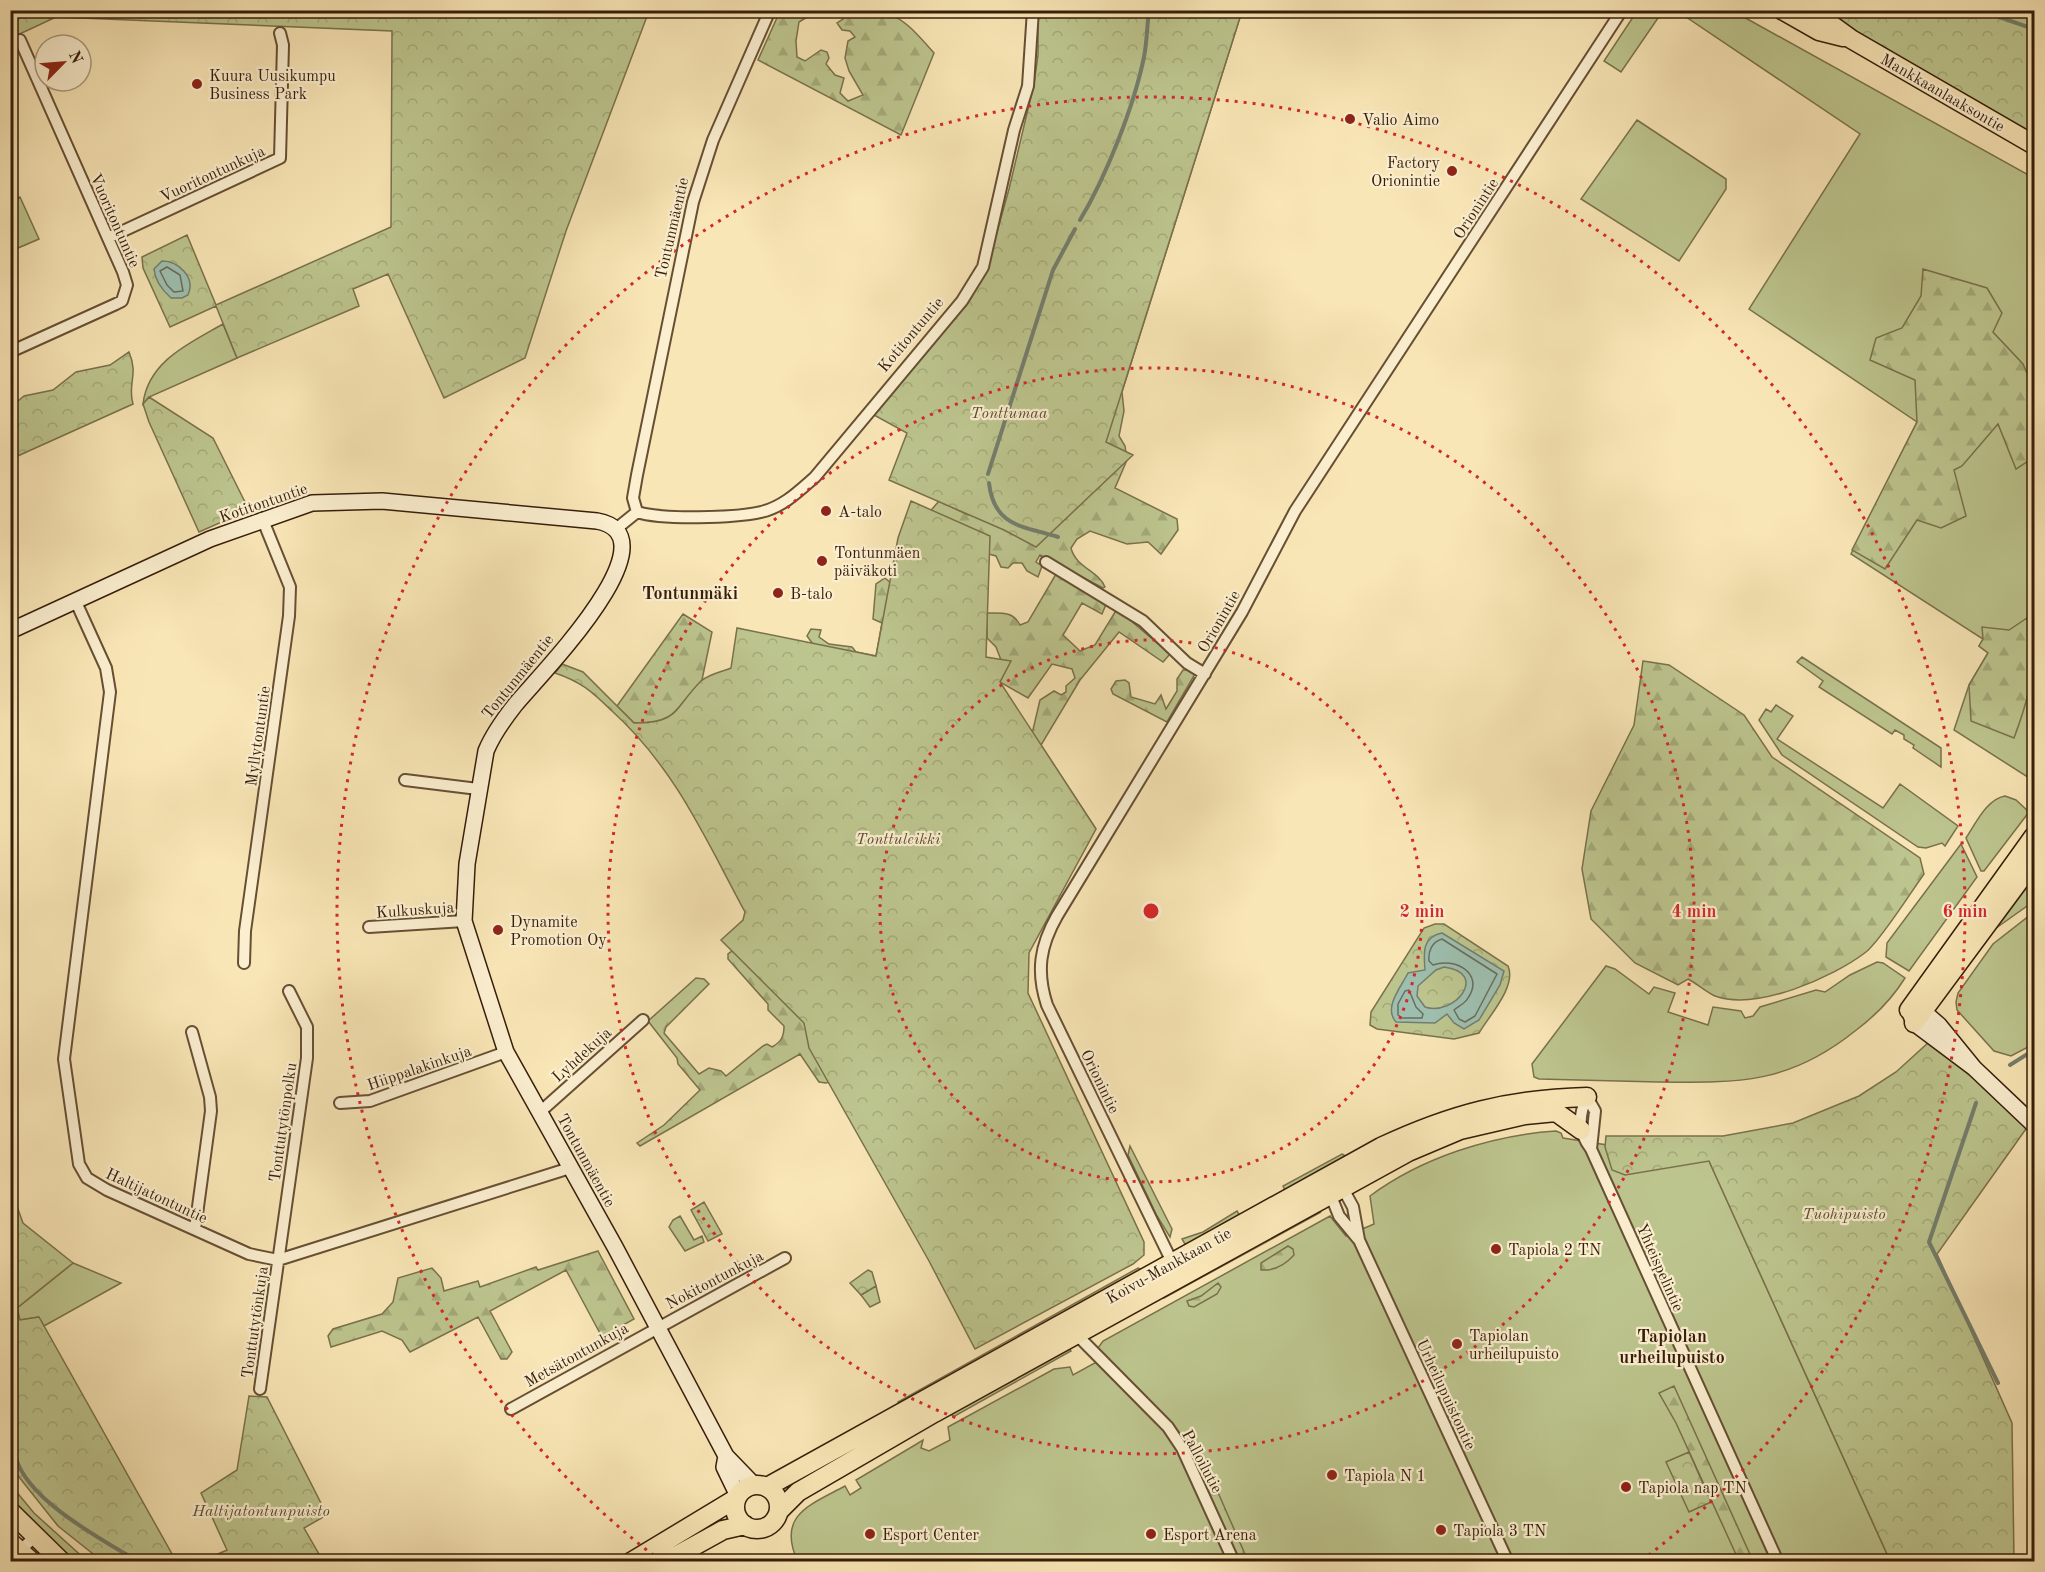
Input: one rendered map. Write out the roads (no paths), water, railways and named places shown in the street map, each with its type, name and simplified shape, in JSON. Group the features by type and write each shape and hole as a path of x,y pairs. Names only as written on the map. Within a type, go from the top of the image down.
{"main road":[{"name":"Mankkaanlaaksontie","path":"1782,10 1819,31 1851,39"},
{"name":"Mankkaanlaaksontie","path":"1811,10 1851,39 2034,145"},
{"path":"1916,1015 2034,836"},
{"path":"1916,1015 2034,861"},
{"name":"Koivu-Mankkaan tie","path":"779,1511 798,1492 934,1413 1077,1335 1175,1269 1329,1176 1406,1135 1484,1108 1514,1101 1587,1097"},
{"name":"Koivu-Mankkaan tie","path":"760,1486 1175,1269 1337,1192 1408,1152 1460,1130 1556,1112 1581,1130"},
{"path":"631,1562 737,1497 744,1489 760,1486 777,1497 779,1511 768,1526 758,1529 745,1525 723,1530 665,1562"},
{"path":"737,1497 736,1513 745,1525"},
{"path":"10,1511 62,1562"}],"street":[{"name":"Tontunmäentie","path":"637,512 633,498 637,475 693,202 713,140 770,10"},
{"name":"Kotitontuntie","path":"637,512 705,516 762,512 789,500 815,477 962,301 983,267 1014,130 1028,86 1033,10"},
{"name":"Orionintie","path":"1175,1269 1047,1005 1040,984 1040,960 1048,931 1242,612 1295,511 1622,10"},
{"name":"Vuoritontunkuja","path":"108,238 280,158 284,45 280,33"},
{"name":"Vuoritontuntie","path":"10,352 122,301 127,285 20,40"},
{"name":"Kotitontuntie","path":"10,631 210,539 261,518 312,503 382,501 607,522 616,529"},
{"path":"616,529 637,512"},
{"name":"Myllytontuntie","path":"244,963 246,924 289,616 290,587 261,518"},
{"name":"Tontunmäentie","path":"616,529 623,554 609,588 492,738 482,763 463,898 464,921 506,1052 726,1456 760,1486"},
{"path":"1046,562 1143,621 1179,656 1205,674"},
{"name":"Haltijatontuntie","path":"76,602 106,668 110,692 64,1059 75,1144 79,1164 87,1178 107,1190 249,1254 278,1260 570,1168"},
{"path":"405,780 478,789"},
{"name":"Kulkuskuja","path":"369,927 464,921"},
{"name":"Tonttutytönpolku","path":"278,1260 307,1058 307,1027 289,991"},
{"path":"1916,1015 2034,1125"},
{"name":"Lyhdekuja","path":"540,1112 643,1020"},
{"path":"192,1032 210,1097 211,1111 195,1229"},
{"name":"Hiippalakinkuja","path":"340,1103 370,1101 506,1052"},
{"path":"1581,1130 1581,1111 1587,1097"},
{"path":"1587,1097 1595,1111 1591,1149"},
{"name":"Yhteispelintie","path":"1581,1130 1582,1137 1591,1149 1778,1562"},
{"name":"Urheilupuistontie","path":"1329,1176 1337,1192 1340,1216 1359,1240 1508,1562"},
{"name":"Urheilupuistontie","path":"1337,1192 1353,1207 1359,1240"},
{"name":"Nokitontunkuja","path":"657,1326 785,1258"},
{"name":"Tonttutytönkuja","path":"260,1389 278,1260"},
{"name":"Metsätontunkuja","path":"510,1409 657,1326"},
{"name":"Palloilutie","path":"1077,1335 1167,1427 1193,1469 1234,1562"},
{"name":"Tontunmäentie","path":"726,1456 724,1467 737,1497"},
{"path":"18,1554 34,1537"}],"water":[{"path":"162,261 174,264 188,276 190,288 188,295 182,298 171,298 162,288 157,281 154,269"},
{"path":"1442,933 1504,971 1500,985 1479,1020 1464,1029 1454,1023 1447,1014 1435,1023 1396,1022 1392,1016 1392,1004 1408,973 1425,970 1425,947 1430,938","holes":["1444,967 1458,971 1465,977 1466,985 1463,993 1447,1006 1425,1007 1417,996 1418,986 1436,970"]}],"waterway":[{"path":"1080,220 1109,162 1126,119 1144,57 1149,10"},
{"path":"1979,10 2034,29"},
{"path":"988,474 1053,270 1075,229"},
{"path":"989,483 992,498 1004,517 1022,527 1058,537"},
{"path":"2010,1065 2034,1050"},
{"path":"1976,1103 1929,1242 1998,1383"},
{"path":"10,1421 16,1458 23,1474 35,1489 68,1518 139,1562"}],"place":[{"name":"Kuura Uusikumpu Business Park","path":"197,84"},
{"name":"Valio Aimo","path":"1350,119"},
{"name":"Factory Orionintie","path":"1452,171"},
{"name":"A-talo","path":"826,511"},
{"name":"Tontunmäen päiväkoti","path":"822,561"},
{"name":"B-talo","path":"778,593"},
{"name":"Dynamite Promotion Oy","path":"498,930"},
{"name":"Tapiola 2 TN","path":"1496,1249"},
{"name":"Tapiolan urheilupuisto","path":"1457,1344"},
{"name":"Tapiola N 1","path":"1332,1475"},
{"name":"Tapiola nap TN","path":"1626,1487"},
{"name":"Tapiola 3 TN","path":"1441,1530"},
{"name":"Esport Center","path":"870,1534"},
{"name":"Esport Arena","path":"1151,1534"}],"district":[{"name":"Tontunmäki","path":"690,593"},
{"name":"Tapiolan urheilupuisto","path":"1672,1346"}],"park label":[{"name":"Tonttumaa","path":"1009,412"},
{"name":"Tonttuleikki","path":"898,838"},
{"name":"Tuohipuisto","path":"1844,1213"},
{"name":"Haltijatontunpuisto","path":"261,1510"}]}
